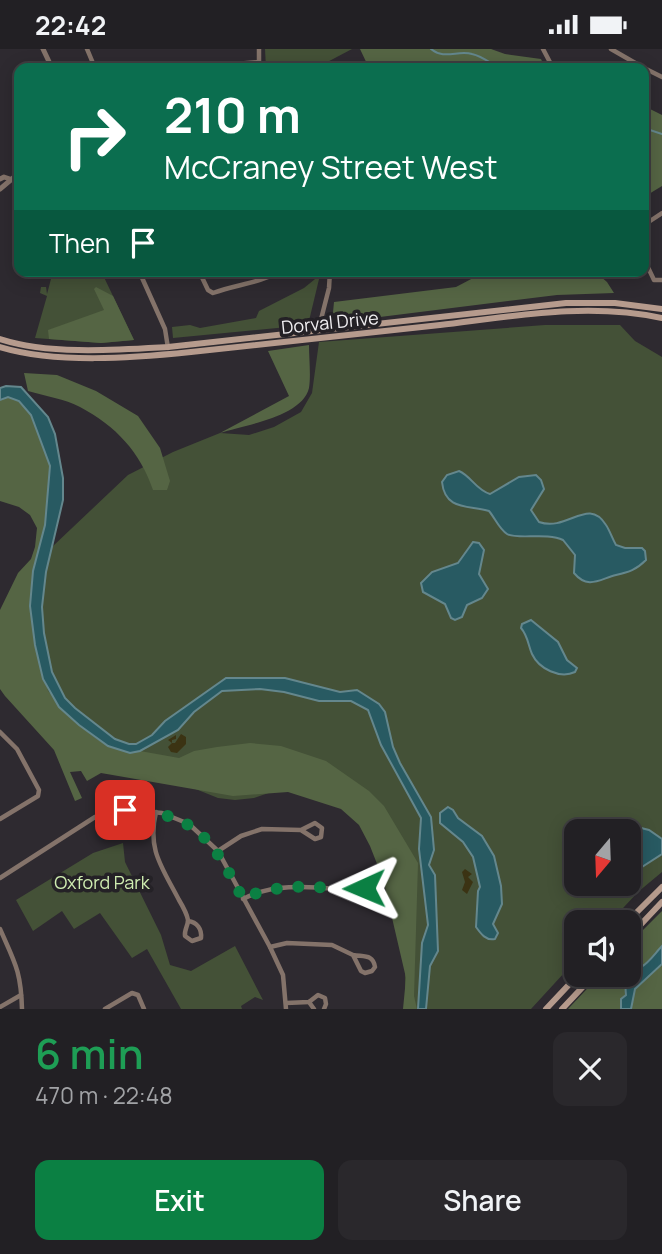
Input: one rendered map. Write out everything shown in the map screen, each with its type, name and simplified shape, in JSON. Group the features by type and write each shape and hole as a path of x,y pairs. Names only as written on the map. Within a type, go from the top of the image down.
{"main road":[{"name":"Dorval Drive","path":"0,347 21,352 117,358 318,331 566,303 615,303 662,309"},
{"name":"Dorval Drive","path":"0,339 26,345 88,350 168,351 316,339 562,310 612,311 662,318"},
{"path":"639,910 662,887"},
{"path":"641,924 662,902"},
{"path":"546,1009 567,987"},
{"path":"562,1009 583,987"}],"street":[{"path":"611,49 635,63"},
{"path":"0,189 14,176"},
{"path":"0,179 10,179"},
{"path":"649,269 654,279 662,279"},
{"path":"142,277 165,328 168,351"},
{"path":"202,277 208,290 213,293 268,277"},
{"path":"316,339 330,277"},
{"path":"0,732 17,749 39,790 38,796 0,819"},
{"path":"0,745 7,739"},
{"path":"0,878 95,817 125,810 156,812 189,824 218,851 270,947 283,975 286,1006 309,1002 318,995 324,998 324,1009"},
{"path":"156,812 153,850 184,908 188,921 185,936 192,941 201,938 198,925 188,921"},
{"path":"218,851 241,836 262,829 301,830 315,823 323,828 321,837 315,839 301,830"},
{"path":"243,899 260,891 277,888 340,890 359,894 363,892 364,884 359,879 354,879 340,890"},
{"path":"0,929 2,941 18,966 22,1009"},
{"path":"270,947 287,943 332,945 353,955 370,957 375,967 368,973 361,971 353,955"},
{"path":"105,1009 132,993 138,995 144,1009"},
{"path":"0,1007 21,995"},
{"path":"309,1002 314,1009"}],"green space":[{"path":"265,49 352,49 325,63 266,63"},
{"path":"360,49 491,49 505,54 541,59 543,63 367,63"},
{"path":"649,108 662,115 662,186 649,194"},
{"path":"104,277 134,340 101,343 35,338 47,296 40,293 41,287 46,287 47,294 51,279"},
{"path":"320,277 308,325 173,338 172,327 190,325 200,328 256,318 259,311"},
{"path":"475,277 601,277 614,293 557,295 332,323 334,302 456,287"},
{"path":"96,287 113,296 134,340 101,343 49,339 48,330 104,310 94,289"},
{"path":"545,325 620,325 635,341 662,357 662,872 641,890 641,819 564,819 564,896 634,896 621,910 564,910 564,973 531,1009 405,1009 405,933 387,855 341,802 283,788 254,798 218,798 183,784 0,683 0,618 14,583 128,475 173,452 220,433 249,435 274,427 301,412 312,393 319,342"},
{"path":"309,345 309,388 296,406 271,418 220,433 289,396 268,351"},
{"path":"24,373 57,375 96,391 138,416 160,448 170,481 167,490 153,490 134,452 105,423 74,404 28,391"},
{"path":"8,397 19,401 31,415 50,466 45,525 30,595 35,645 48,691 79,725 97,739 108,746 130,753 140,751 179,758 194,751 250,743 281,746 326,761 369,791 384,806 418,863 414,996 417,1009 403,1009 406,978 383,879 359,825 341,809 288,792 233,796 101,773 87,781 81,771 70,772 82,798 75,801 54,750 0,689 0,610 18,573 31,559 37,528 30,515 19,507 0,501 0,400"},
{"name":"Oxford Park","path":"123,843 125,862 161,935 170,965 191,971 235,946 263,1000 255,997 241,1006 242,1009 181,1009 147,949 132,958 100,913 74,929 62,911 33,931 16,900 93,853"},
{"path":"662,911 662,1009 568,1009 589,987 641,987 641,932"}],"sand":[{"path":"181,734 186,737 186,744 177,753 171,752 168,747 175,743"},
{"path":"465,869 472,874 468,877 473,882 467,894 462,890 465,882 462,872"}],"water":[{"path":"21,387 48,417 55,434 63,478 63,500 46,572 42,607 52,672 65,698 75,708 115,739 129,744 136,744 152,735 165,721 226,678 285,678 340,692 357,690 379,704 385,712 393,747 400,763 431,817 434,850 429,865 435,875 438,951 430,966 426,1009 418,1009 422,943 428,925 419,849 421,818 381,745 368,710 351,701 319,701 284,692 260,689 222,691 194,712 178,730 140,751 130,753 108,746 59,707 43,679 30,606 33,571 45,525 50,466 31,415 19,401 8,397 0,400 0,388"},
{"path":"459,471 490,494 519,477 536,475 544,489 531,510 539,522 559,523 592,514 606,525 616,545 642,548 646,560 629,572 594,582 584,581 574,573 575,555 563,540 512,536 499,526 489,511 459,505 448,498 442,482 447,475"},
{"path":"473,542 479,543 484,550 479,574 488,589 482,598 467,605 462,617 455,620 451,618 445,604 423,592 421,583 432,572 458,563"},
{"path":"531,620 558,642 567,660 577,668 575,672 563,674 550,671 535,659 521,628 522,624"},
{"path":"448,807 482,836 494,856 502,904 493,924 498,933 495,939 486,938 476,927 480,887 473,857 463,842 440,823 440,813"},
{"path":"641,828 662,839 662,854 641,868"},
{"path":"662,946 662,964 641,983 641,967"},
{"path":"626,987 637,987 631,1009 621,1009 621,999 626,995"}],"waterway":[{"path":"431,49 441,54 476,55 491,63"},
{"path":"649,130 662,134"}],"route":[{"path":"125,810 162,813 189,824 218,851 243,899 260,891 277,888 340,890 356,895 363,892 364,888"}]}
